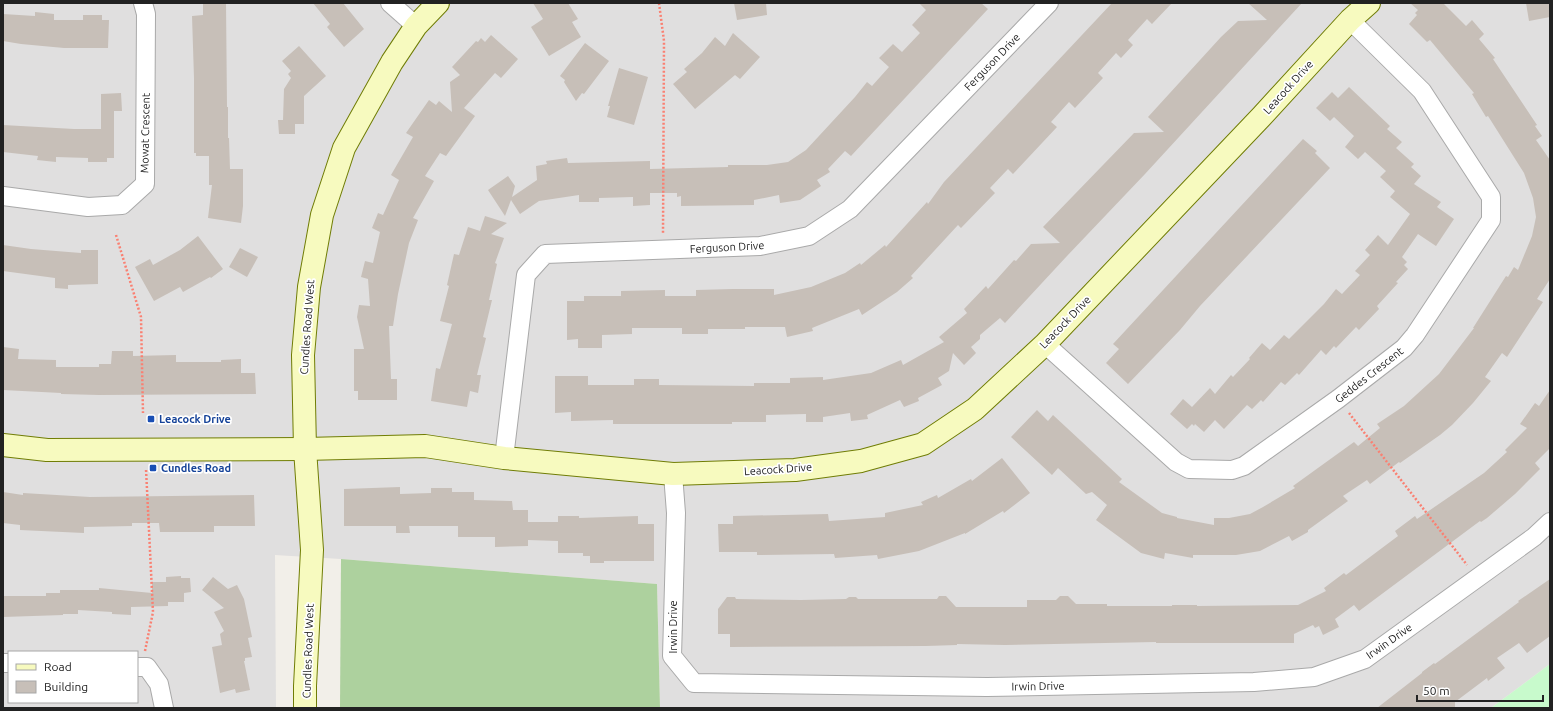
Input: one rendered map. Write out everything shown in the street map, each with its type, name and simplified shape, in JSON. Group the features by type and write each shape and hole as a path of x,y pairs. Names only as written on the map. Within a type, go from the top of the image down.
{"street":[{"name":"Mowat Crescent","path":"3,196 88,207 122,205 145,184 146,14 143,3"},
{"path":"390,3 416,26"},
{"name":"Cundles Road West","path":"305,708 312,550 305,449 303,355 309,287 322,215 344,148 392,62 416,26 438,3"},
{"name":"Ferguson Drive","path":"504,458 526,275 545,254 760,246 809,236 850,209 1049,3"},
{"name":"Leacock Drive","path":"3,445 47,450 305,449 425,446 504,458 673,474 795,470 861,461 923,444 975,410 1045,344 1262,116 1350,20 1370,3"},
{"name":"Geddes Crescent","path":"1045,344 1176,462 1188,469 1232,470 1244,466 1338,399 1404,348 1415,335 1491,220 1491,197 1422,90 1350,20"},
{"name":"Irwin Drive","path":"673,474 676,513 672,656 694,683 987,687 1254,682 1314,677 1365,658 1534,537 1550,522"},
{"path":"139,667 146,667 159,684 164,708"}],"path":[{"path":"659,3 664,41 663,250"},
{"path":"116,235 141,317 143,413"},
{"path":"1338,399 1477,578"},
{"path":"139,667 153,612 145,450"}],"shaded area":[{"path":"3,3 1550,3 1550,664 1491,708 660,708 657,584 275,555 276,708 3,708"}],"green space":[{"path":"341,559 657,584 660,708 340,708"},
{"path":"1550,664 1550,708 1491,708"}],"building":[{"path":"203,3 226,3 227,107 230,169 243,169 243,206 241,223 208,218 212,185 209,185 209,156 196,156 196,153 194,153 192,16 203,15"},
{"path":"313,3 343,3 364,29 344,47 327,27 330,24"},
{"path":"533,3 568,3 578,19 572,22 581,37 549,56 531,27 543,19"},
{"path":"734,3 766,3 767,15 737,20"},
{"path":"919,3 981,3 988,9 851,156 845,151 828,169 830,172 817,180 821,186 800,200 780,203 779,195 754,200 754,205 681,206 681,196 677,197 677,193 650,193 650,205 633,206 633,197 599,198 599,202 579,202 579,195 539,201 520,214 511,200 505,216 488,190 508,176 515,186 512,197 537,180 536,166 547,164 546,161 567,158 568,163 650,161 650,169 728,167 728,165 767,165 788,162 806,150 867,82 872,86 889,67 879,58 893,44 902,52 920,33 912,25 926,10"},
{"path":"1112,3 1172,3 1152,24 1147,19 1128,40 1133,45 1121,58 1116,53 1098,73 1103,78 1075,108 1069,102 1051,122 1057,127 1013,174 1008,169 990,188 995,193 961,228 958,225 911,276 913,278 897,292 862,315 859,309 812,328 813,331 787,337 785,327 708,329 708,334 682,334 682,328 632,328 632,334 602,335 602,348 578,348 578,339 567,340 567,301 584,301 584,296 621,296 621,291 665,290 665,296 696,296 696,290 733,289 774,289 774,295 811,287 845,273 860,263 861,265 885,245 886,247 927,202 928,204 944,182"},
{"path":"1248,3 1302,3 1145,174 1005,323 1000,318 980,335 980,339 971,347 976,353 964,365 953,353 949,371 938,378 942,385 918,398 919,401 904,407 900,400 867,415 868,419 851,421 850,413 823,417 823,422 806,422 806,414 766,415 766,422 732,422 732,424 613,424 613,420 571,421 571,412 555,413 555,376 588,376 588,385 634,385 634,379 659,379 659,385 754,386 754,383 790,383 790,378 823,377 823,380 871,373 901,360 903,365 944,342 939,337 967,313 964,309 986,286 988,289 1014,260 1016,261 1031,244 1060,243 1043,227 1134,133 1164,132 1148,117 1221,37 1238,21 1267,20"},
{"path":"1410,3 1443,3 1466,26 1472,20 1484,34 1479,39 1495,58 1493,59 1537,125 1535,126 1542,136 1536,140 1550,160 1550,279 1537,299 1543,302 1507,357 1502,353 1485,377 1491,381 1452,425 1370,484 1367,480 1343,496 1348,501 1308,530 1308,532 1292,541 1289,536 1260,551 1236,555 1193,555 1193,558 1165,553 1164,559 1141,553 1096,520 1107,505 1092,492 1086,494 1058,468 1052,475 1011,437 1037,410 1048,421 1053,415 1122,479 1119,482 1162,513 1177,518 1214,525 1214,518 1229,518 1250,514 1263,507 1295,488 1293,486 1354,442 1358,446 1380,428 1377,424 1404,406 1439,374 1474,328 1506,276 1508,277 1514,267 1518,270 1532,236 1536,217 1533,198 1524,173 1488,116 1486,117 1472,94 1474,93 1430,40 1427,42 1409,24 1417,15 1415,13 1418,10"},
{"path":"1526,3 1550,3 1550,17 1529,21"},
{"path":"35,12 54,14 54,20 83,20 83,15 102,15 102,20 109,20 108,48 64,48 3,41 3,14 35,16"},
{"path":"733,33 760,57 740,79 735,75 695,109 673,84 687,72 684,69 702,53 715,37 725,46"},
{"path":"491,35 518,59 501,78 495,73 464,108 475,116 446,156 440,153 425,176 434,181 413,218 418,220 409,243 393,326 389,326 391,379 397,379 397,400 358,400 358,391 354,391 354,349 364,349 357,317 359,305 370,306 368,279 361,277 365,261 373,263 380,232 372,228 378,213 383,215 399,180 391,175 413,137 406,133 429,100 436,105 439,101 452,112 450,82 460,75 452,67 476,41 478,42 481,38 485,42"},
{"path":"585,43 609,61 584,94 582,93 576,101 564,82 565,80 560,76"},
{"path":"299,46 326,76 304,96 304,124 295,124 295,134 279,134 278,120 283,120 284,89 291,78 288,74 291,71 282,61"},
{"path":"619,68 648,77 634,125 607,117 610,106 608,106"},
{"path":"1349,87 1390,126 1387,129 1402,142 1396,148 1414,164 1411,167 1421,176 1414,184 1441,202 1437,207 1454,219 1436,246 1418,234 1402,257 1407,262 1404,265 1408,269 1396,282 1398,283 1377,306 1379,309 1359,330 1356,327 1336,348 1334,346 1326,355 1321,350 1299,375 1297,373 1285,385 1281,382 1263,402 1261,400 1252,409 1247,405 1224,429 1215,420 1204,432 1195,424 1194,426 1192,424 1187,429 1170,414 1183,399 1192,407 1210,388 1215,394 1231,375 1233,377 1250,359 1249,358 1262,343 1270,350 1284,335 1289,339 1324,304 1336,289 1342,294 1360,275 1355,271 1370,255 1365,250 1378,235 1388,245 1410,214 1390,197 1395,191 1380,177 1386,171 1365,152 1358,159 1345,147 1354,136 1334,117 1330,121 1316,108 1332,92 1338,98"},
{"path":"121,93 122,111 114,111 114,158 107,158 107,162 88,162 88,158 56,157 56,162 37,160 38,156 3,152 3,125 101,129 101,94"},
{"path":"1303,139 1317,151 1315,153 1330,168 1128,384 1106,363 1119,349 1113,344"},
{"path":"485,216 507,223 491,234 504,238 495,263 497,264 489,300 492,300 483,337 486,338 477,375 481,375 478,393 470,391 467,407 431,401 436,368 440,369 452,324 440,321 449,286 447,285 454,254 459,255 468,227 480,231"},
{"path":"198,236 223,269 211,278 210,277 183,292 180,287 154,301 135,267 150,259 153,265 180,250"},
{"path":"3,245 81,253 81,250 98,250 98,284 68,285 68,289 55,288 55,278 3,271"},
{"path":"240,248 258,257 247,277 229,267"},
{"path":"3,347 19,349 18,359 56,360 56,367 99,367 99,364 111,364 112,351 133,351 133,356 176,355 176,362 221,362 221,360 241,359 241,373 255,373 256,394 99,395 3,390"},
{"path":"1550,390 1550,448 1535,463 1540,469 1515,494 1487,518 1481,522 1480,521 1359,611 1354,605 1335,619 1339,627 1323,635 1319,626 1315,628 1313,625 1294,634 1294,643 1156,642 1005,645 957,644 926,646 730,647 730,634 718,634 718,609 727,597 735,597 736,599 801,600 846,599 849,597 856,597 858,599 937,599 939,596 946,596 956,607 1027,607 1027,600 1056,600 1060,596 1068,596 1076,604 1107,604 1107,606 1298,605 1326,591 1324,588 1344,573 1346,575 1398,536 1395,531 1415,516 1417,519 1484,473 1507,452 1505,450 1527,428 1520,424 1535,403 1539,406"},
{"path":"1002,458 1030,493 1004,513 1003,511 965,534 919,551 878,559 877,555 835,558 834,554 757,555 757,552 719,552 718,524 733,524 733,516 828,514 829,521 885,517 885,513 923,505 921,502 937,495 938,498 971,479 972,481"},
{"path":"400,487 400,494 431,493 431,488 452,488 452,492 474,492 474,500 512,501 513,510 528,510 528,522 558,522 558,516 579,516 579,518 638,516 638,524 654,524 654,561 604,561 604,563 590,563 590,556 583,556 583,553 558,553 558,541 528,540 528,546 495,547 495,537 458,537 458,526 409,526 410,533 396,533 396,526 344,526 344,489"},
{"path":"3,492 23,495 23,493 90,497 254,495 255,526 214,526 214,532 160,532 159,523 132,523 132,526 84,527 84,533 20,530 20,525 3,523"},
{"path":"181,576 181,578 190,578 191,592 184,593 184,602 168,602 168,606 131,607 131,615 112,614 112,612 78,610 78,614 3,617 3,596 46,596 46,593 60,593 60,590 99,590 99,588 152,593 152,582 166,582 166,577"},
{"path":"213,577 228,589 237,585 244,599 252,637 248,638 252,657 245,658 244,661 250,690 236,693 235,689 220,693 212,647 222,645 220,634 224,631 214,612 224,608 202,590"},
{"path":"1550,579 1550,636 1527,653 1519,643 1497,658 1505,668 1488,681 1487,678 1455,702 1455,708 1377,708 1434,663 1435,664 1519,602 1518,601"}],"place":[{"name":"Leacock Drive","path":"151,419"},
{"name":"Cundles Road","path":"153,468"}]}
